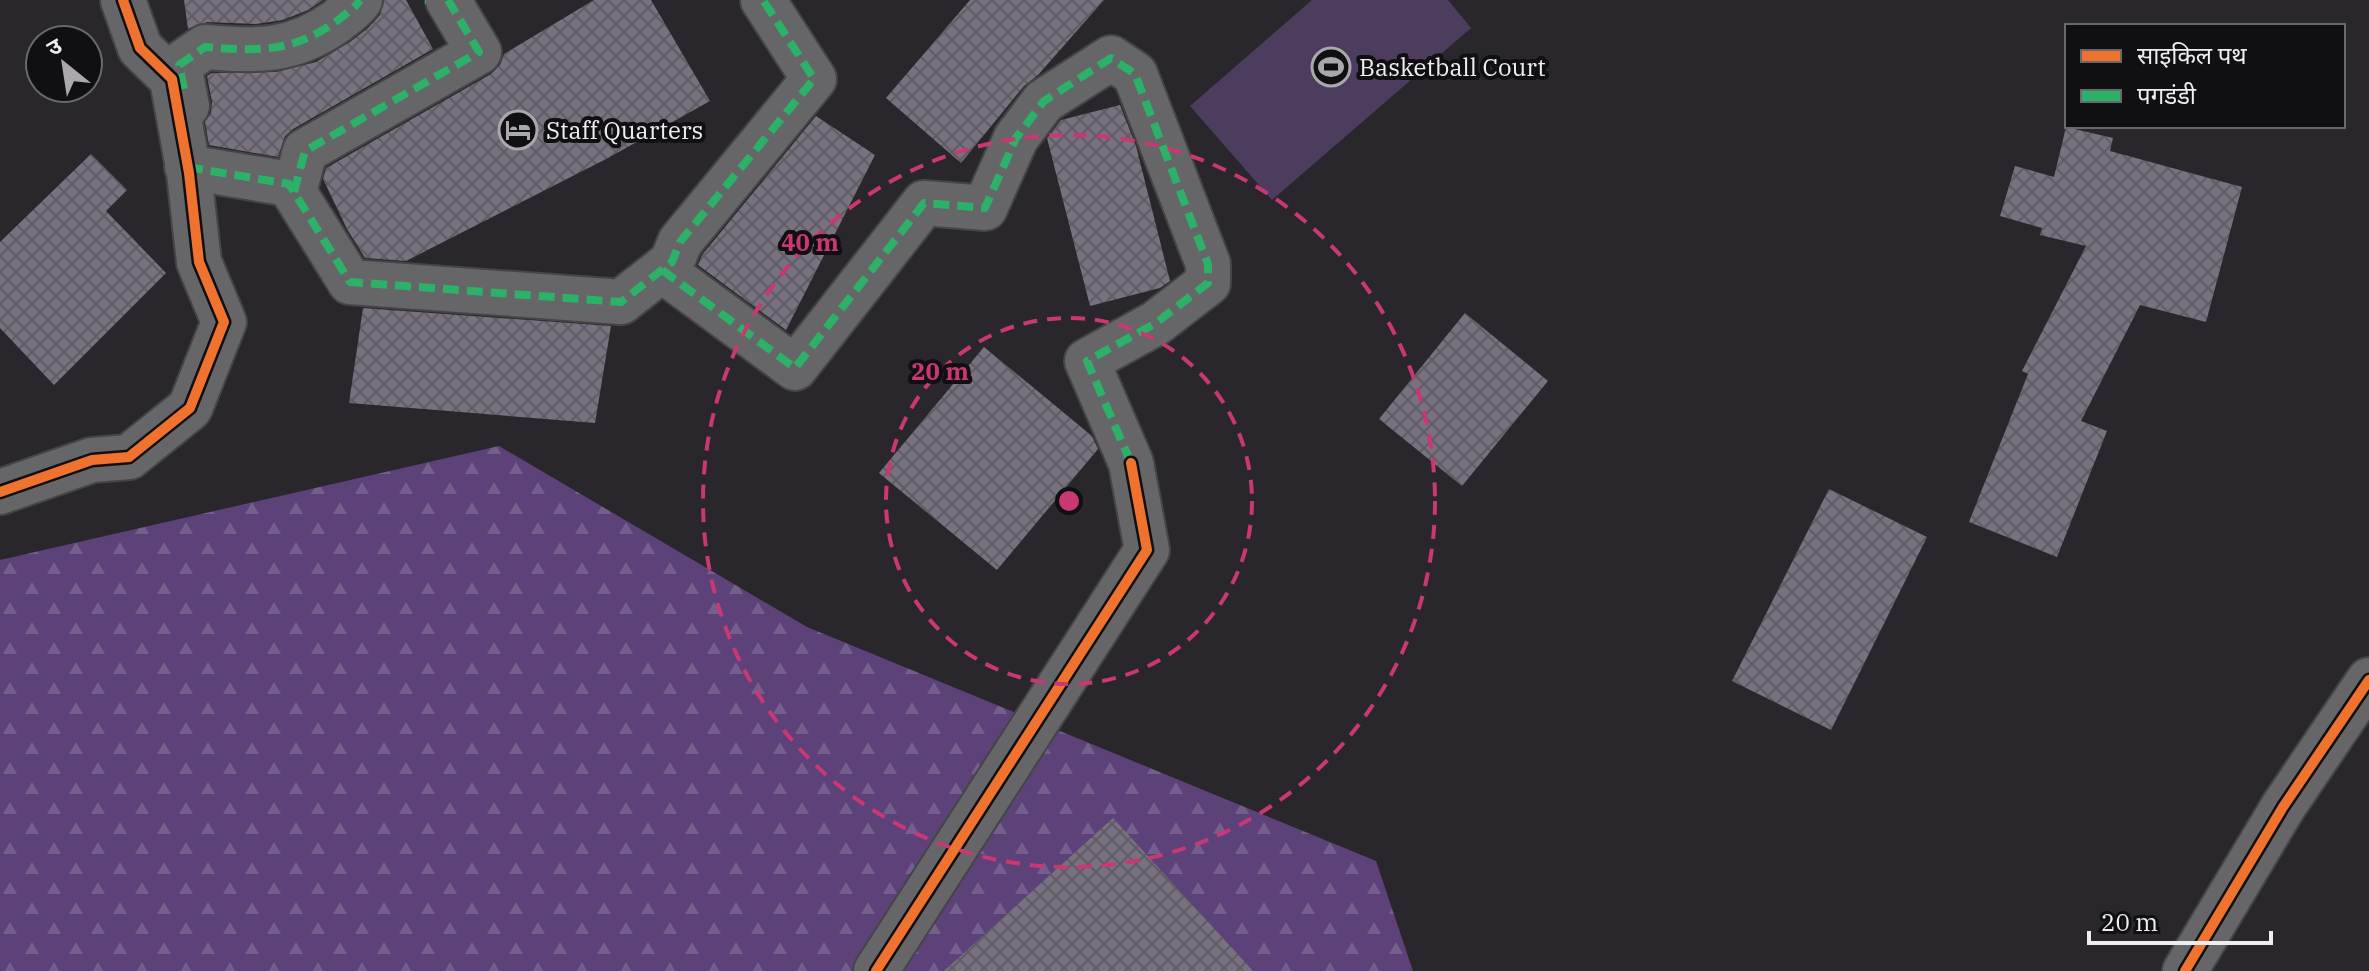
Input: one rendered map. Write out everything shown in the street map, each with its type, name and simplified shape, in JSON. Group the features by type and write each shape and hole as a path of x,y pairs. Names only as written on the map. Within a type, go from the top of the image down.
{"street":[{"path":"123,0 140,48 172,79 193,167"},
{"path":"0,492 92,460 129,457 190,408 224,322 199,262 193,167 179,65 205,47 279,49 323,30 356,7 360,0"},
{"path":"294,192 305,151 479,52 448,0"},
{"path":"193,167 289,184 350,282 621,302 672,262 680,242 814,79 763,0"},
{"path":"662,270 795,368 924,203 985,208 1016,138 1044,101 1111,58 1135,74 1208,264 1208,283 1156,323 1087,361 1131,463 1147,550 876,971"},
{"path":"2185,971 2283,807 2369,680"}],"green space":[{"path":"499,446 807,627 1376,861 1413,971 0,971 0,560"}],"shaded area":[{"name":"Basketball Court","path":"1312,0 1448,0 1471,28 1272,200 1190,106"}],"building":[{"path":"184,0 323,0 283,20 256,24 207,22 188,29"},
{"path":"384,0 406,0 433,49 293,129 285,136 278,157 209,145 205,122 211,113 212,102 207,76 212,73 276,72 316,62 368,28 380,15"},
{"name":"Staff Quarters","path":"594,0 651,0 710,101 608,158 406,261 365,258 323,179 326,168 491,74 500,65 504,54"},
{"path":"970,0 1104,0 1038,75 1024,86 961,163 886,98"},
{"path":"1120,105 1136,146 1170,281 1160,288 1090,306 1047,138 1061,120"},
{"name":"Staff Quarters","path":"816,116 875,155 786,330 698,265 702,255"},
{"path":"2066,128 2070,128 2113,138 2110,151 2242,187 2206,322 2140,305 2081,421 2107,431 2057,557 1969,522 2028,374 2022,371 2086,246 2040,235 2042,228 2000,216 2015,166 2054,177"},
{"path":"91,154 127,190 106,211 166,273 54,385 0,328 0,242"},
{"path":"363,308 611,326 595,423 349,403"},
{"path":"1465,313 1548,381 1462,486 1379,419"},
{"path":"984,347 1092,436 1098,449 997,570 879,473"},
{"path":"1829,489 1927,537 1831,730 1732,681"},
{"path":"1113,818 1253,971 944,971"}],"marked path":[{"path":"184,89 179,65 205,47 258,49 289,44 321,31 360,0"},
{"path":"294,192 305,151 479,52 448,0"},
{"path":"187,167 289,184 350,282 621,302 672,262 680,242 814,79 763,0"},
{"path":"662,270 795,368 924,203 985,208 1016,138 1044,101 1111,58 1135,74 1208,264 1208,283 1156,323 1087,361 1131,463"}],"cycle path":[{"path":"0,492 92,460 129,457 190,408 224,322 199,262 189,173 172,79 140,48 123,0"},
{"path":"876,971 1147,550 1131,463"},
{"path":"2185,971 2283,807 2369,680"}],"place":[{"name":"Basketball Court","path":"1331,67"},
{"name":"Staff Quarters","path":"518,130"}]}
